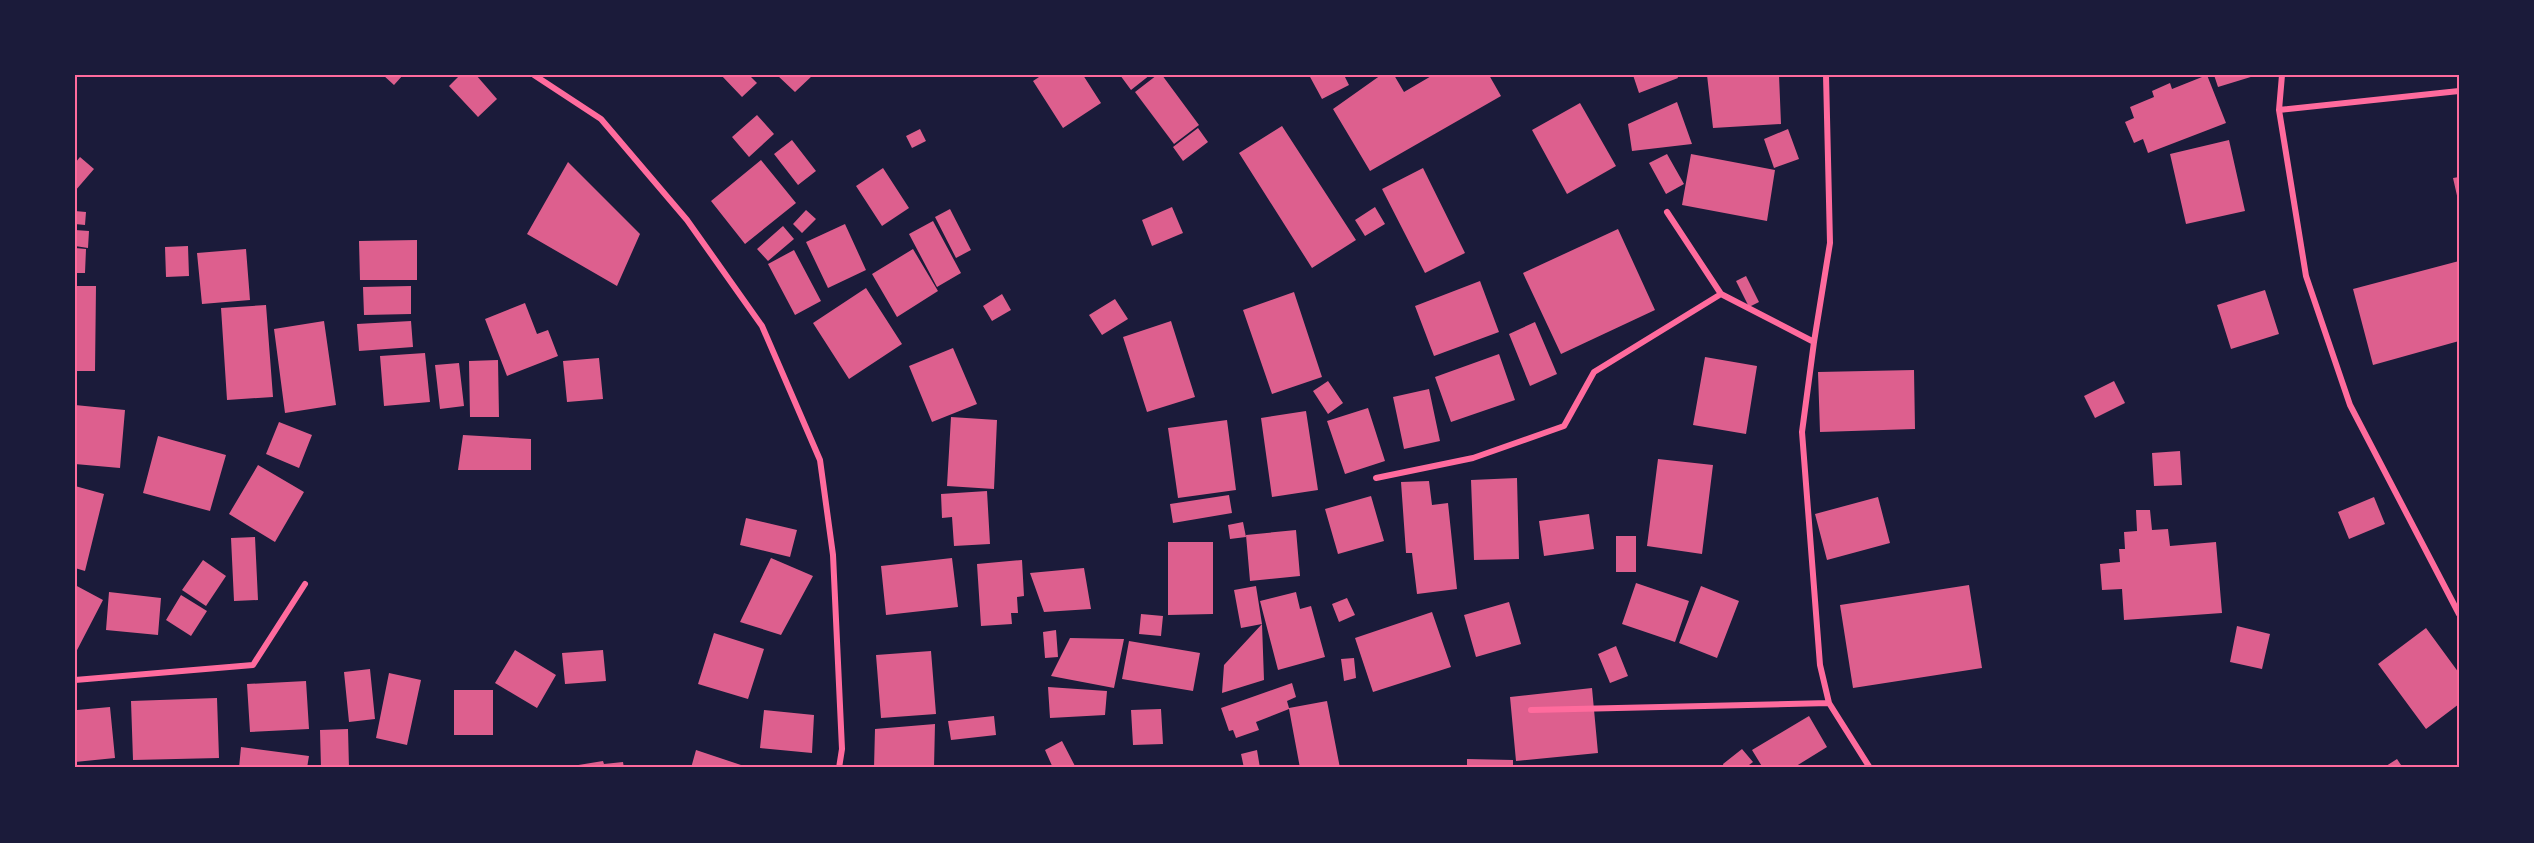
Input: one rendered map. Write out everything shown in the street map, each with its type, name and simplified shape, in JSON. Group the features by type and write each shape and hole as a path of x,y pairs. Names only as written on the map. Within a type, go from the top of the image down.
{"street":[{"path":"534,75 601,120 687,220 762,326 820,460 833,555 842,749 839,768"},
{"path":"1826,75 1830,243 1802,432 1820,665 1829,703 1870,768"},
{"path":"2282,75 2279,110 2306,276 2350,405 2459,614"},
{"path":"2279,110 2459,91"},
{"path":"1667,212 1721,294 1814,342"},
{"path":"1376,478 1473,458 1564,426 1594,372 1721,294"},
{"path":"75,680 253,665 304,584"},
{"path":"1531,710 1829,703"}],"building":[{"path":"383,75 403,75 394,85"},
{"path":"460,75 476,75 497,99 478,117 449,86"},
{"path":"721,75 749,75 757,83 742,97"},
{"path":"777,75 813,75 795,92"},
{"path":"1042,75 1083,75 1101,103 1063,128 1033,81"},
{"path":"1120,75 1150,75 1131,90"},
{"path":"1157,75 1162,75 1199,125 1174,144 1135,92"},
{"path":"1309,75 1344,75 1349,85 1322,99"},
{"path":"1381,75 1394,75 1404,92 1433,75 1489,75 1501,96 1370,171 1333,109"},
{"path":"1633,75 1677,75 1678,78 1639,93"},
{"path":"1707,75 1779,75 1781,124 1713,128"},
{"path":"2207,75 2226,123 2148,153 2143,139 2134,143 2125,122 2134,118 2130,107 2154,97 2152,91 2170,83 2172,89"},
{"path":"2214,75 2254,75 2254,76 2218,87"},
{"path":"1677,102 1692,144 1632,151 1628,124"},
{"path":"1580,103 1616,166 1567,194 1532,130"},
{"path":"757,115 774,134 749,157 732,137"},
{"path":"1282,126 1356,240 1312,268 1239,153"},
{"path":"1198,128 1208,142 1183,161 1173,147"},
{"path":"920,129 926,141 912,148 906,136"},
{"path":"1788,129 1799,159 1774,168 1764,139"},
{"path":"792,140 816,171 798,185 774,154"},
{"path":"2229,140 2245,211 2186,224 2170,154"},
{"path":"1667,154 1684,184 1666,194 1649,163"},
{"path":"1691,154 1775,170 1767,221 1682,205"},
{"path":"80,157 94,169 75,191 75,163"},
{"path":"761,160 796,203 745,244 711,201"},
{"path":"568,162 640,234 617,286 527,234"},
{"path":"883,168 909,208 882,226 856,186"},
{"path":"1423,168 1465,253 1425,273 1382,189"},
{"path":"2459,177 2459,200 2458,200 2453,178"},
{"path":"1172,207 1183,233 1152,246 1142,220"},
{"path":"1375,207 1385,224 1365,236 1355,220"},
{"path":"950,209 971,250 956,258 935,217"},
{"path":"806,210 816,219 802,233 793,224"},
{"path":"75,211 86,212 85,225 75,224"},
{"path":"933,221 961,273 937,287 909,234"},
{"path":"845,224 866,270 828,288 806,242"},
{"path":"783,226 794,239 768,261 757,249"},
{"path":"1618,229 1655,310 1561,354 1523,273"},
{"path":"75,230 89,231 88,248 75,246"},
{"path":"417,240 417,280 360,280 359,241"},
{"path":"188,246 189,276 166,277 165,247"},
{"path":"75,248 86,249 85,273 75,273"},
{"path":"246,249 250,300 202,304 197,253"},
{"path":"913,249 938,291 897,317 872,274"},
{"path":"794,250 821,301 795,315 768,264"},
{"path":"2459,261 2459,341 2373,365 2353,289"},
{"path":"1746,276 1759,302 1749,307 1736,281"},
{"path":"1480,281 1499,332 1434,356 1415,306"},
{"path":"75,286 96,286 95,371 75,371"},
{"path":"411,286 411,314 364,315 363,287"},
{"path":"866,288 902,344 849,379 813,323"},
{"path":"2265,290 2279,334 2231,349 2217,305"},
{"path":"1294,292 1322,377 1272,394 1243,310"},
{"path":"1002,294 1011,310 992,321 983,306"},
{"path":"1115,299 1128,319 1102,335 1089,315"},
{"path":"525,303 537,334 548,330 558,356 507,376 485,319"},
{"path":"266,305 273,397 227,400 221,308"},
{"path":"324,321 336,405 285,413 274,329"},
{"path":"411,321 413,347 359,351 357,324"},
{"path":"1171,321 1195,397 1147,412 1123,337"},
{"path":"1535,322 1557,374 1530,386 1509,334"},
{"path":"953,348 977,404 932,422 909,366"},
{"path":"425,353 430,402 384,406 380,356"},
{"path":"1499,354 1515,400 1451,422 1435,377"},
{"path":"1705,357 1757,366 1746,434 1693,425"},
{"path":"599,358 603,399 567,402 563,361"},
{"path":"498,360 499,417 470,417 469,361"},
{"path":"459,363 464,406 440,409 435,365"},
{"path":"1914,370 1915,429 1820,432 1818,372"},
{"path":"1328,381 1343,403 1328,414 1313,391"},
{"path":"2114,381 2125,403 2095,418 2084,396"},
{"path":"1429,389 1440,441 1404,449 1393,397"},
{"path":"75,405 125,410 120,468 75,464"},
{"path":"1368,408 1385,461 1345,474 1327,421"},
{"path":"1306,411 1318,490 1272,497 1261,418"},
{"path":"951,417 997,420 994,489 947,486"},
{"path":"1227,420 1236,490 1178,498 1168,428"},
{"path":"279,422 312,435 299,468 266,454"},
{"path":"463,435 531,439 531,470 458,470"},
{"path":"158,436 226,455 210,511 143,493"},
{"path":"2180,451 2182,485 2154,486 2152,453"},
{"path":"1658,459 1713,465 1702,554 1647,546"},
{"path":"258,465 304,492 275,542 229,514"},
{"path":"1517,478 1519,559 1474,560 1471,480"},
{"path":"1429,481 1432,505 1448,503 1457,589 1417,594 1412,553 1406,553 1401,482"},
{"path":"75,486 104,494 85,571 75,568"},
{"path":"987,491 990,544 954,546 952,517 942,518 941,494"},
{"path":"1229,495 1232,513 1173,523 1170,504"},
{"path":"1371,496 1384,541 1338,554 1325,509"},
{"path":"1878,497 1890,543 1827,560 1815,514"},
{"path":"2374,497 2385,524 2349,539 2338,512"},
{"path":"2136,510 2150,510 2152,530 2168,529 2170,546 2216,542 2222,613 2124,620 2122,589 2102,590 2100,564 2120,562 2119,549 2125,549 2124,532 2137,531"},
{"path":"1589,514 1594,549 1544,556 1539,521"},
{"path":"746,518 797,530 790,557 740,545"},
{"path":"1243,522 1246,537 1230,539 1228,525"},
{"path":"1296,530 1300,576 1250,581 1246,535"},
{"path":"1616,536 1636,536 1636,572 1616,572"},
{"path":"255,537 258,600 234,601 231,538"},
{"path":"1168,542 1213,542 1213,614 1168,615"},
{"path":"771,558 813,576 781,635 740,622"},
{"path":"952,558 958,607 886,615 881,566"},
{"path":"203,560 226,576 206,606 182,590"},
{"path":"1022,560 1024,596 1017,597 1018,613 1011,613 1012,624 981,626 977,564"},
{"path":"1084,568 1091,609 1044,612 1030,573"},
{"path":"1636,583 1689,601 1675,642 1622,624"},
{"path":"75,585 103,600 75,654"},
{"path":"1969,585 1982,668 1853,688 1840,605"},
{"path":"1256,586 1262,624 1241,628 1234,590"},
{"path":"1701,586 1739,601 1717,658 1679,643"},
{"path":"109,592 161,598 158,635 106,630"},
{"path":"1296,592 1300,609 1311,606 1325,657 1278,670 1260,601"},
{"path":"181,595 207,611 191,636 166,620"},
{"path":"1347,598 1355,615 1339,622 1332,604"},
{"path":"1509,602 1521,644 1476,657 1464,615"},
{"path":"1432,612 1451,667 1373,692 1355,638"},
{"path":"1141,614 1163,616 1161,636 1139,634"},
{"path":"1262,624 1264,680 1222,693 1224,665"},
{"path":"2237,626 2270,634 2262,669 2230,662"},
{"path":"2426,628 2459,673 2459,704 2426,729 2378,664"},
{"path":"1056,630 1058,657 1045,658 1043,632"},
{"path":"714,633 764,649 748,699 698,684"},
{"path":"1070,638 1124,639 1114,688 1051,676"},
{"path":"1129,641 1200,653 1193,691 1122,679"},
{"path":"1616,646 1628,676 1610,683 1598,654"},
{"path":"515,650 556,675 537,708 495,683"},
{"path":"603,650 606,681 565,684 562,653"},
{"path":"931,651 936,714 881,718 876,655"},
{"path":"1354,658 1356,678 1344,681 1341,659"},
{"path":"370,669 375,719 349,722 344,672"},
{"path":"389,673 421,680 407,745 376,738"},
{"path":"306,681 309,729 250,732 247,684"},
{"path":"1292,683 1296,697 1287,701 1289,708 1327,701 1340,768 1300,768 1289,709 1256,722 1259,730 1236,738 1233,730 1229,731 1221,708"},
{"path":"1048,687 1107,691 1105,715 1050,718"},
{"path":"1592,688 1598,753 1516,761 1510,697"},
{"path":"454,690 493,690 493,735 454,735"},
{"path":"217,698 219,758 133,760 131,701"},
{"path":"75,705 77,710 110,707 115,758 75,762"},
{"path":"1161,709 1163,744 1133,745 1131,710"},
{"path":"764,710 814,715 812,753 760,748"},
{"path":"994,716 996,735 951,740 948,721"},
{"path":"1809,716 1827,747 1793,768 1763,768 1752,750"},
{"path":"935,724 934,768 874,768 875,729"},
{"path":"348,729 349,768 321,768 320,730"},
{"path":"1062,741 1076,768 1053,768 1045,750"},
{"path":"241,747 309,756 307,768 239,768"},
{"path":"1742,749 1753,762 1745,768 1724,768 1723,764"},
{"path":"696,750 741,765 740,768 691,768"},
{"path":"1257,750 1260,768 1244,768 1241,754"},
{"path":"1467,759 1513,760 1513,768 1467,768"},
{"path":"2397,759 2403,768 2383,768"},
{"path":"603,761 604,764 623,762 624,768 560,768"}]}
